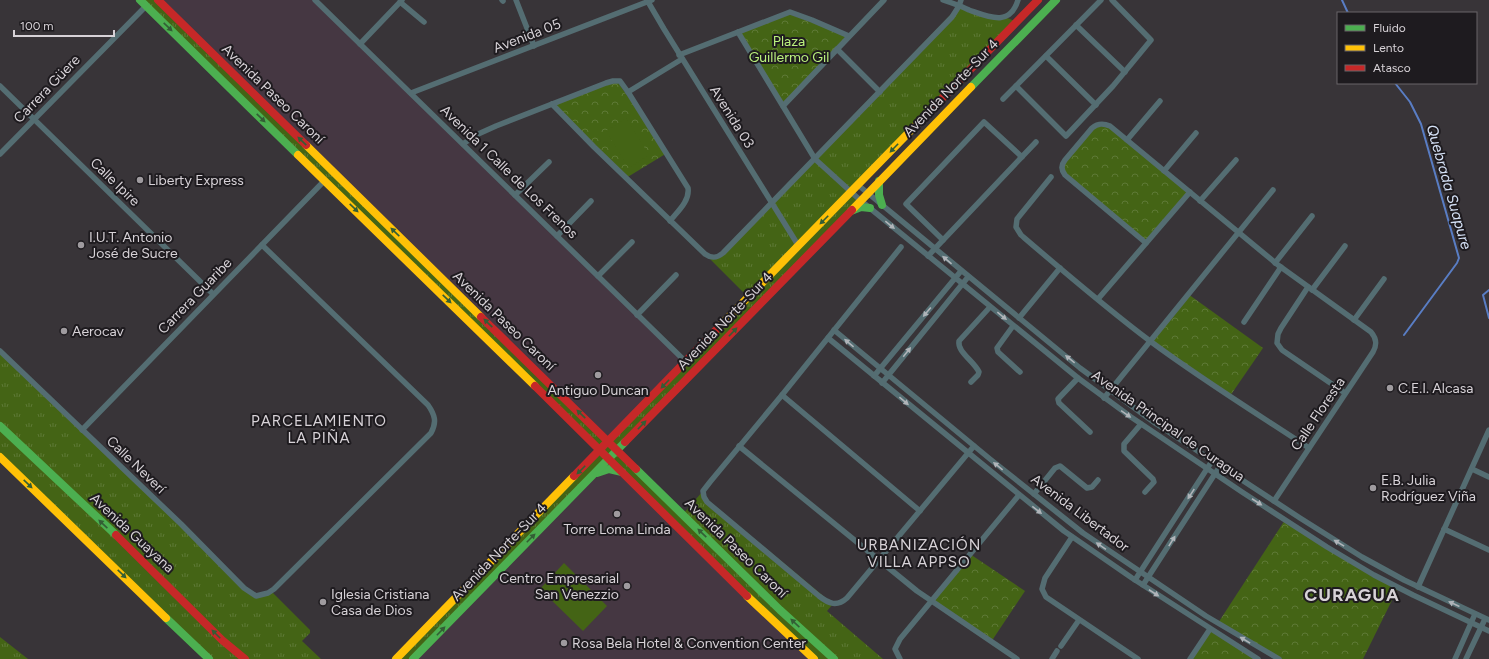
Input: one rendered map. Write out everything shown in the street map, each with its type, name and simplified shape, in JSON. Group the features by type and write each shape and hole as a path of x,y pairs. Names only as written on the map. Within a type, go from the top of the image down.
{"main road":[{"name":"Avenida Paseo Caroní","path":"158,0 780,610 834,659"},
{"name":"Avenida Norte-Sur 4","path":"396,659 1038,0"},
{"name":"Avenida Norte-Sur 4","path":"414,659 1056,0"},
{"name":"Avenida Paseo Caroní","path":"143,3 610,459 764,613 814,659"},
{"path":"879,181 879,195 882,205"},
{"path":"849,212 862,207 870,208"},
{"name":"Avenida Guayana","path":"0,426 149,567 222,640 245,659"},
{"path":"598,431 607,435 618,432"},
{"path":"631,437 627,451 628,458 632,464"},
{"path":"591,441 595,450 592,459"},
{"path":"0,457 210,659"},
{"path":"595,474 609,469 623,472"}],"street":[{"name":"Avenida 1 Calle de Los Frenos","path":"314,0 686,362"},
{"path":"516,0 534,46"},
{"name":"Avenida 05","path":"411,93 649,0"},
{"name":"Avenida 03","path":"649,0 681,57 798,245"},
{"path":"783,106 884,0"},
{"path":"943,0 960,3 995,18 1005,17 1017,22"},
{"path":"1005,17 1015,8 1018,0"},
{"path":"1003,99 1101,0"},
{"path":"1016,86 1066,136 1096,105 1151,40 1112,0"},
{"path":"360,44 401,1 424,22"},
{"name":"Carrera Güere","path":"0,154 143,3"},
{"path":"552,104 708,257 716,258 723,253 772,203 952,17 960,3"},
{"path":"628,92 681,57 738,32 790,12 849,36"},
{"path":"1076,25 1125,72"},
{"name":"Avenida Principal de Curagua","path":"738,32 815,159 860,200 1078,378 1141,424 1296,527 1361,567 1413,596 1489,631"},
{"path":"837,49 880,92"},
{"path":"1046,56 1096,105"},
{"path":"463,144 482,132 552,104 613,81 620,82 628,92 688,188 686,200 670,221"},
{"name":"Calle Ipire","path":"0,86 214,294"},
{"path":"1127,140 1160,101"},
{"path":"943,240 906,204 984,122 1022,157"},
{"path":"1146,243 1066,175 1062,168 1065,160 1092,128 1097,125 1108,125 1275,263 1354,320 1384,279"},
{"path":"1164,171 1196,133"},
{"path":"928,256 1036,142"},
{"path":"1200,201 1236,160"},
{"path":"515,195 549,162"},
{"path":"1051,177 1019,216 1016,224 1021,235 1150,341 1192,371 1309,448"},
{"name":"Carrera Guaribe","path":"82,430 325,180"},
{"name":"Avenida Principal de Curagua","path":"858,185 1080,368 1155,423 1362,557 1418,587 1487,620"},
{"path":"1104,398 1273,190"},
{"path":"1098,299 1190,192"},
{"path":"557,236 591,201"},
{"path":"1275,263 1312,216"},
{"path":"598,276 632,242"},
{"name":"Calle Neverí","path":"0,351 181,524 244,588 256,596 268,593 274,589 431,433 436,420 428,405 262,245"},
{"path":"1345,246 1281,328 1278,334 1277,343 1282,350 1345,393"},
{"path":"901,248 705,488 703,494 705,499 824,600 833,604 840,603 844,601 879,560 974,446"},
{"path":"1244,322 1281,267"},
{"path":"1019,318 1060,268"},
{"path":"874,376 961,271"},
{"path":"637,315 676,275"},
{"path":"882,383 968,277"},
{"path":"971,382 979,372 971,360 961,350 958,345 959,341 990,307"},
{"name":"Calle Floresta","path":"1274,501 1376,347 1375,338 1371,332 1354,320"},
{"path":"1013,326 999,343 997,348 998,352 1020,372"},
{"name":"Avenida Libertador","path":"834,330 888,376 1083,533 1222,625 1279,659"},
{"name":"Avenida Libertador","path":"828,338 1018,495 1072,537 1135,580 1258,659"},
{"path":"1078,378 1058,399 1059,403 1090,432"},
{"path":"782,395 920,511"},
{"path":"1141,424 1124,444 1124,451 1154,479 1154,482 1145,492"},
{"path":"1418,587 1489,430"},
{"path":"739,446 930,601 1017,659"},
{"path":"1135,580 1212,461"},
{"path":"1034,494 1055,468 1060,466 1086,488 1092,487 1098,480"},
{"path":"1143,585 1220,466"},
{"path":"1472,468 1489,477"},
{"path":"900,659 896,652 897,643 1018,495"},
{"path":"1444,529 1489,550"},
{"path":"1072,537 1045,578 1042,589 1044,595 1049,600 1138,659"},
{"path":"1455,659 1475,614"},
{"path":"1061,646 1079,620"},
{"path":"1466,659 1481,627 1487,620"},
{"path":"1190,659 1210,629"},
{"path":"1052,659 1057,651"}],"shaded area":[{"path":"158,0 315,0 686,362 609,442"},
{"path":"610,459 814,659 414,659"}],"green space":[{"path":"140,0 158,0 609,442 748,297 708,257 716,257 959,6 988,17 1005,17 1017,22 851,192 860,200 618,451 683,514 703,491 704,497 833,604 827,611 883,659 814,659 610,459 414,659 396,659 600,450"},
{"name":"Plaza Guillermo Gil","path":"786,13 849,36 783,106 738,32"},
{"path":"617,81 667,153 626,178 552,104"},
{"path":"626,118 649,155 629,168 606,131"},
{"path":"1105,124 1190,192 1146,243 1066,175 1062,166 1092,128"},
{"path":"1188,294 1263,348 1230,396 1150,341"},
{"path":"0,351 256,596 271,591 310,630 310,633 302,641 321,659 209,659 0,457"},
{"path":"1285,520 1398,588 1363,659 1279,659 1218,623"},
{"path":"970,554 1025,591 991,642 930,601"},
{"path":"564,563 607,606 583,631 540,589"},
{"path":"1210,629 1258,659 1190,659"},
{"path":"0,637 28,659 0,659"}],"waterway":[{"name":"Quebrada Suapure","path":"1342,0 1348,12"},
{"name":"Quebrada Suapure","path":"1396,84 1410,102 1421,124 1459,258 1457,263 1404,335"},
{"path":"1489,290 1483,295 1489,318"}],"traffic: fast":[{"path":"140,0 298,155"},
{"path":"971,87 1056,0"},
{"path":"879,181 879,195 882,205"},
{"path":"851,211 861,207 870,208"},
{"path":"0,426 116,535"},
{"path":"413,659 625,442"},
{"path":"597,473 609,469 622,472"},
{"path":"636,469 780,610 834,659"},
{"path":"166,618 209,659"}],"traffic: slow":[{"path":"852,210 971,87"},
{"path":"719,327 919,122"},
{"path":"306,145 481,317"},
{"path":"298,155 535,386"},
{"path":"0,457 166,618"},
{"path":"396,659 574,476"},
{"path":"747,596 814,659"}],"traffic: jam":[{"path":"158,0 306,145"},
{"path":"919,122 1038,0"},
{"path":"625,442 852,210"},
{"path":"481,317 636,469"},
{"path":"574,476 719,327"},
{"path":"535,386 747,596"},
{"path":"116,535 222,640 245,659"}],"place":[{"name":"Liberty Express","path":"140,180"},
{"name":"I.U.T. Antonio José de Sucre","path":"81,245"},
{"name":"Aerocav","path":"64,331"},
{"name":"Antiguo Duncan","path":"598,375"},
{"name":"C.E.I. Alcasa","path":"1390,388"},
{"name":"E.B. Julia Rodríguez Viña","path":"1373,488"},
{"name":"Torre Loma Linda","path":"617,514"},
{"name":"Centro Empresarial San Venezzio","path":"627,586"},
{"name":"Iglesia Cristiana Casa de Dios","path":"323,602"},
{"name":"Rosa Bela Hotel & Convention Center","path":"564,643"}],"district":[{"name":"PARCELAMIENTO LA PIÑA","path":"319,430"},
{"name":"URBANIZACIÓN VILLA APPSO","path":"919,554"},
{"name":"CURAGUA","path":"1352,595"}]}
